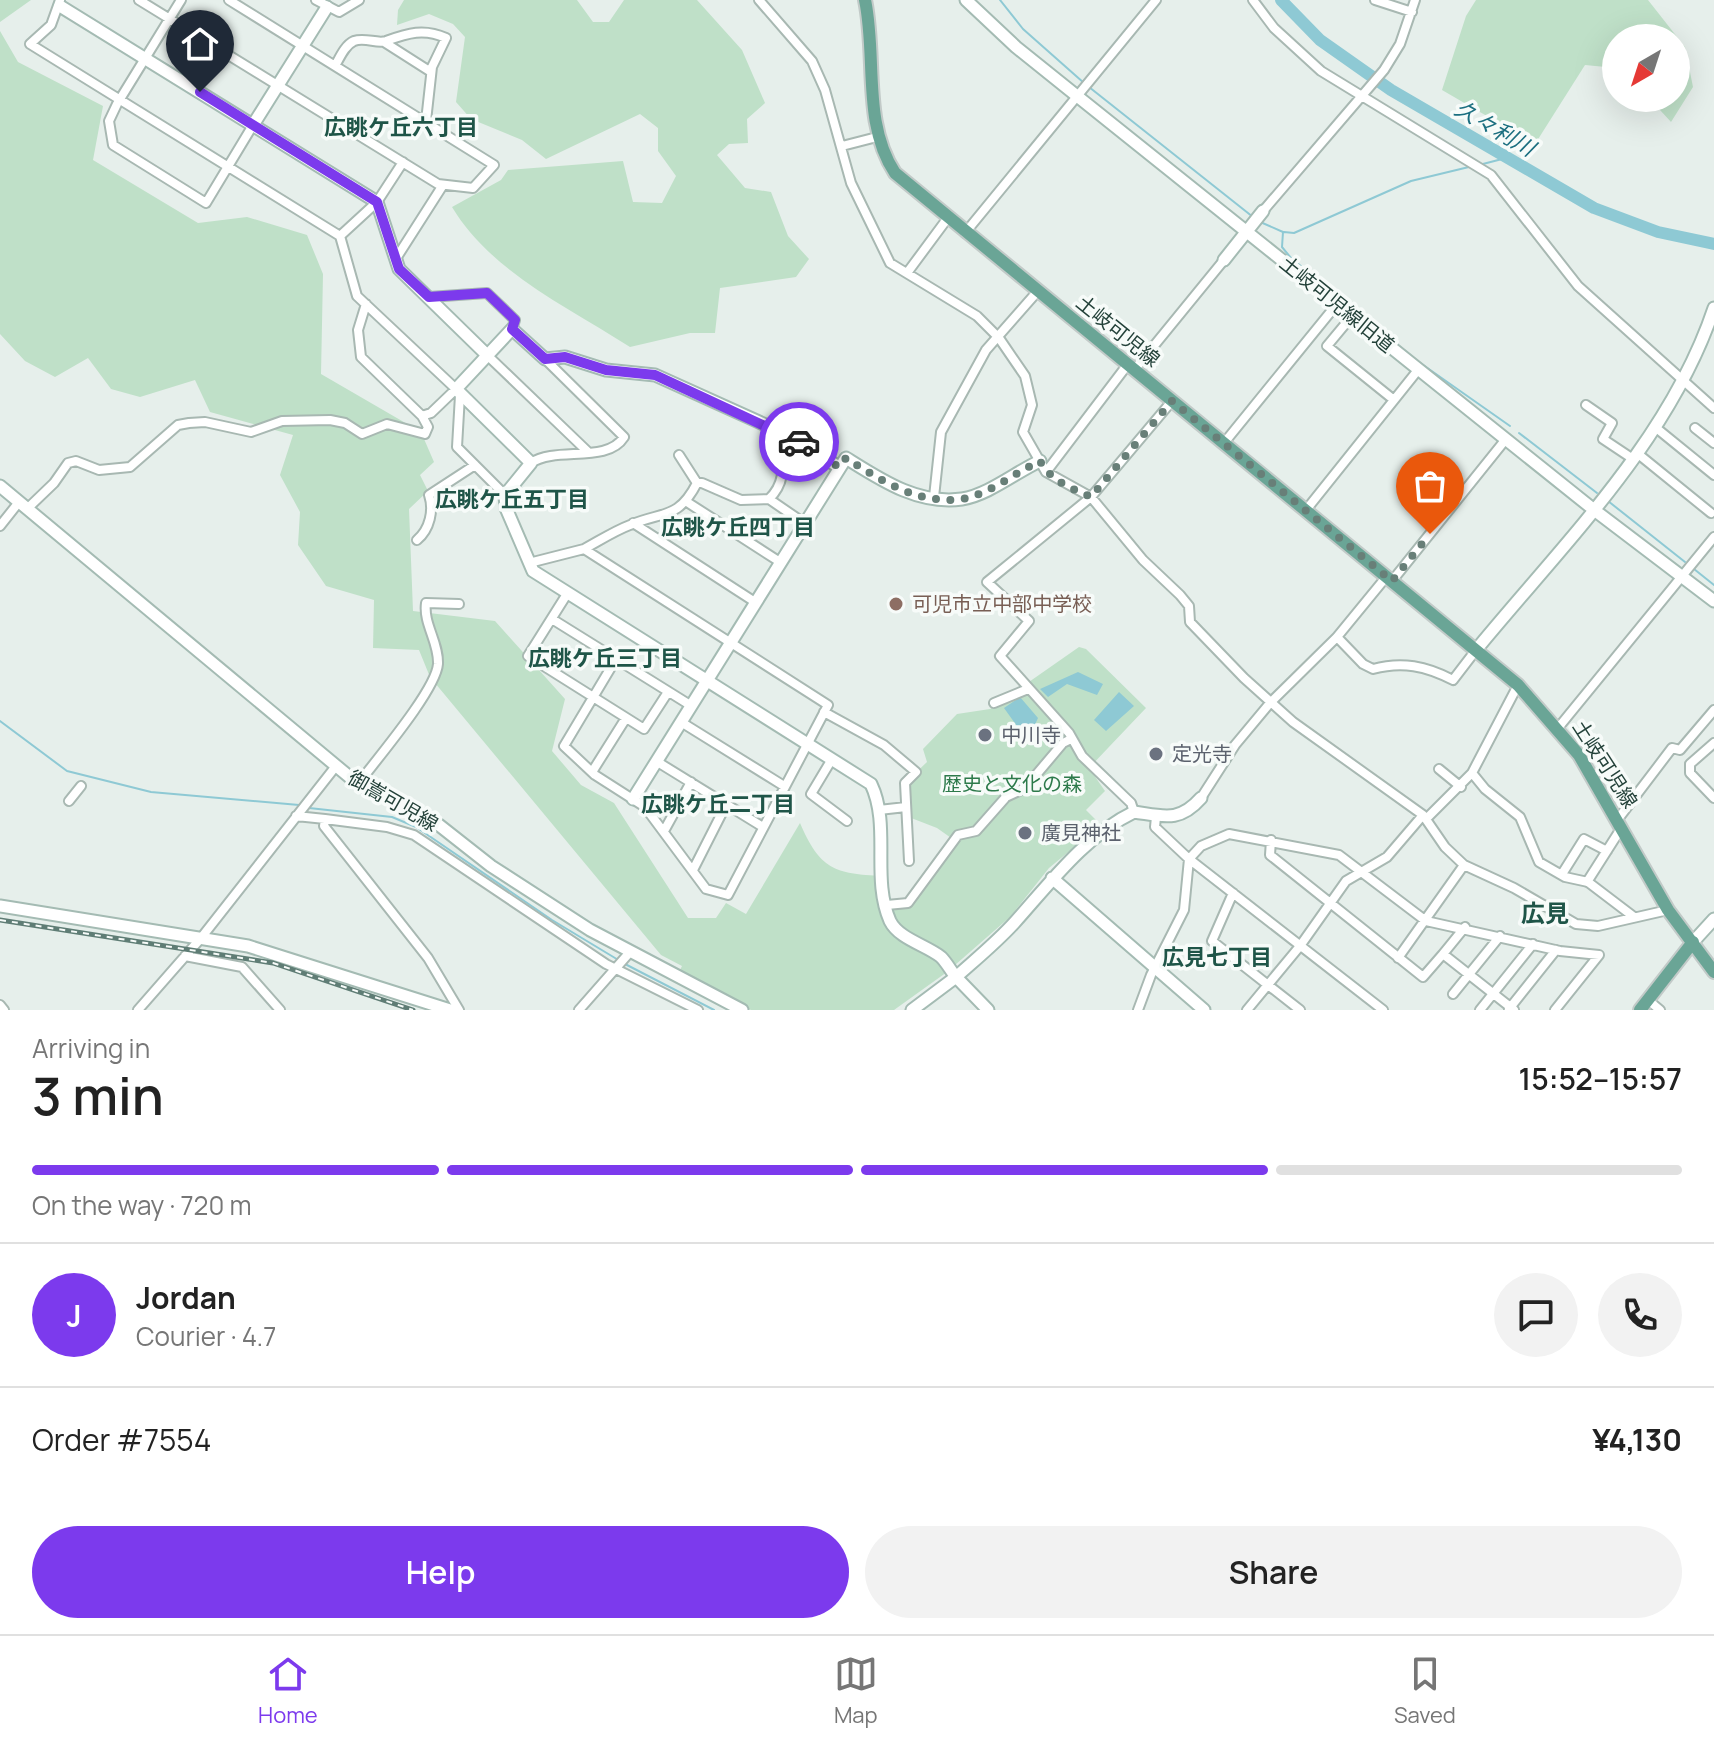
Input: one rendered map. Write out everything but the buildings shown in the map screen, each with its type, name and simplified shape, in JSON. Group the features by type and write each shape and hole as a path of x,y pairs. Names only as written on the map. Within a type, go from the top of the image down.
{"main road":[{"name":"土岐可児線","path":"865,0 871,26 877,137 895,173 965,234 1132,367 1518,685 1558,728 1620,823 1668,910 1714,972"},
{"path":"1644,1005 1693,942"}],"street":[{"path":"139,0 443,185 473,188 494,165 229,0"},
{"path":"181,0 109,121 113,145 206,203 302,45 322,3 339,12 359,0"},
{"path":"759,0 812,61 842,146 851,183 890,263 977,316 999,338 1025,376 1032,405 1023,432 1043,466 1091,497 1143,560 1189,606 1190,622 1270,703 1425,816 1445,847 1464,865 1514,888 1576,924 1598,926 1668,910"},
{"name":"土岐可児線旧道","path":"966,0 1016,47 1084,89 1418,370 1714,601"},
{"path":"965,234 1156,0"},
{"path":"1253,0 1297,51 1487,172 1578,286 1714,408"},
{"path":"1375,0 1412,12"},
{"path":"633,799 846,458 892,487 934,497 962,499 1043,466 1132,367 1384,70 1400,44 1415,0"},
{"path":"531,463 357,296 340,236 30,44 51,25 60,3 377,202 399,269 587,451"},
{"path":"384,42 393,36 427,30 446,38 431,72 426,121"},
{"path":"335,66 352,42 384,42 431,72"},
{"path":"842,146 877,137"},
{"path":"340,236 377,202 403,162"},
{"path":"397,257 443,185"},
{"path":"907,273 947,219"},
{"path":"934,497 941,432 962,398 973,369 1037,292"},
{"path":"422,416 431,413 458,392 512,329 515,320 487,293 429,297"},
{"path":"0,526 54,483 68,463 76,461 99,470 125,468 139,461 178,425 205,422 251,432 282,421 330,420 345,423 362,434 387,424 425,434 428,427 422,416 361,357 358,330 366,304"},
{"path":"1224,443 1337,304"},
{"path":"1337,637 1373,669 1391,664 1417,666 1453,680 1635,456 1683,382 1714,308"},
{"path":"1352,316 1327,346 1394,400"},
{"path":"505,495 531,463 553,454 587,451 623,440 622,433 512,329"},
{"path":"545,359 565,357 606,370 655,375 781,432 839,467"},
{"path":"1306,510 1418,370"},
{"path":"458,392 456,444 505,495 506,508 533,571 871,784 879,810 887,905 896,929 942,958 988,1010"},
{"path":"1134,812 1131,803 1082,756 1057,718 1000,656 1029,621 987,582 1091,497 1172,401"},
{"path":"1586,405 1612,423 1603,439 1635,456 1711,513"},
{"path":"1655,427 1714,475"},
{"path":"1695,428 1714,443"},
{"path":"769,499 781,488 784,455 781,432"},
{"path":"912,1010 956,977 1013,925 1052,878 1113,823 1134,812 1156,817 1180,816 1201,798 1235,745 1270,703 1337,637 1390,578 1506,439"},
{"path":"679,455 697,483 741,500 769,499 804,523"},
{"path":"417,540 424,534 433,507 429,495 475,465"},
{"path":"529,563 584,549 633,523 665,517 687,502 697,483"},
{"name":"御嵩可児線","path":"0,486 358,784 430,818 622,961 742,1010"},
{"path":"687,502 780,562"},
{"path":"633,523 755,602"},
{"path":"1558,728 1714,537"},
{"path":"584,549 828,705 728,895 706,889 645,807 592,772 563,742 616,659"},
{"path":"567,594 528,656 644,729 668,692"},
{"path":"358,784 435,681 437,644 424,614 426,603 459,604"},
{"path":"552,619 690,705"},
{"path":"1247,1010 1300,946 1346,881 1361,869 1387,857 1425,816 1461,787 1472,773 1518,685"},
{"path":"994,703 1028,689"},
{"path":"1680,750 1714,710"},
{"path":"824,712 884,745 916,772 905,783 909,861"},
{"path":"592,772 626,718"},
{"path":"681,722 784,786"},
{"path":"887,905 908,903 958,835 976,831 1006,797 1025,788 1063,743 1071,739"},
{"path":"1714,743 1692,762 1690,773 1714,798"},
{"path":"1587,882 1620,823 1672,748 1680,750 1692,762"},
{"path":"832,759 811,794 847,821"},
{"path":"656,761 763,827"},
{"path":"138,1010 201,938 336,766"},
{"path":"1439,769 1461,787"},
{"path":"1472,773 1485,789 1520,817 1539,862 1587,882 1634,917"},
{"path":"664,831 691,782"},
{"path":"69,801 81,786"},
{"path":"693,870 726,805"},
{"path":"879,810 906,807"},
{"path":"301,809 325,819 387,827 414,835 698,1010"},
{"path":"1156,817 1155,827 1189,859 1383,1010"},
{"path":"325,819 324,826 428,958 459,1010"},
{"path":"1138,1010 1151,975 1156,971 1184,910 1189,859 1201,846 1229,834 1328,851 1361,869 1426,921 1465,927 1556,950 1599,955 1555,1010"},
{"path":"1562,874 1584,839 1607,851"},
{"path":"1271,840 1270,855 1423,977 1465,927"},
{"path":"1398,958 1464,865"},
{"path":"1052,878 1204,1010"},
{"path":"1233,893 1212,941 1300,1010"},
{"path":"0,906 201,938 280,954 450,1010"},
{"path":"1693,942 1714,919"},
{"path":"1453,994 1500,936"},
{"path":"1480,1010 1533,944"},
{"path":"1443,954 1510,1009 1556,950"},
{"path":"185,956 242,967 280,1010"},
{"path":"579,1010 622,961"},
{"path":"0,1005 4,1010"},
{"path":"1644,1005 1660,1010"}],"green space":[{"path":"0,0 31,0 0,22"},
{"path":"404,0 577,0 593,22 609,22 624,0 697,0 742,50 765,103 747,119 748,143 729,144 717,155 745,188 771,192 788,236 809,259 796,277 720,288 715,333 690,333 630,347 557,302 488,251 452,207 501,180 508,170 623,161 633,202 662,203 676,176 658,151 658,128 640,114 546,159 522,140 471,119 456,102 465,37 453,24 429,14 397,25 398,10"},
{"path":"1476,0 1648,0 1667,24 1602,24 1602,67 1585,65 1535,144 1442,90 1466,16"},
{"name":"歴史と文化の森","path":"0,31 18,62 103,106 93,160 198,223 247,217 307,235 323,274 321,374 421,432 434,462 420,475 428,491 409,509 413,611 495,621 565,699 552,751 581,785 614,803 688,918 716,918 726,903 746,914 800,823 815,850 831,866 852,873 883,876 887,905 908,903 954,840 937,828 906,816 905,783 927,762 923,749 957,714 990,709 1079,647 1086,649 1146,708 1089,768 1105,791 1086,810 1101,825 1049,868 1010,917 947,972 894,1010 751,1010 679,972 682,966 661,955 430,677 419,650 373,648 374,600 326,586 298,545 300,512 280,475 293,435 210,412 195,380 140,397 111,389 88,358 55,377 25,361 0,334"},
{"path":"1662,112 1677,112 1671,122"}],"water":[{"path":"1078,672 1103,684 1097,695 1067,684 1048,697 1040,689"},
{"path":"1119,692 1134,706 1106,731 1094,720"},
{"path":"1020,697 1038,718 1033,729 1019,729 1004,708"}],"waterway":[{"path":"1000,0 1023,29 1084,83"},
{"name":"久々利川","path":"1281,0 1320,40 1391,90 1594,208 1658,232 1714,244"},
{"path":"1089,87 1253,217"},
{"path":"1479,165 1506,158"},
{"path":"1284,232 1294,233 1411,181 1473,166"},
{"path":"1258,221 1283,232 1282,247 1291,258 1416,360 1510,426"},
{"path":"1519,433 1597,493"},
{"path":"1608,501 1685,562"},
{"path":"1694,569 1714,585"},
{"path":"0,721 67,771 151,792 299,805"},
{"path":"309,808 392,817 416,827 552,920 620,961"},
{"path":"625,964 714,1010"}],"railway":[{"path":"0,920 273,963 413,1010"}],"way so far":[{"path":"799,442 839,467 846,458 892,487 934,497 962,499 1040,461 1046,472 1061,483 1091,497 1172,401 1392,581 1430,534"}],"place":[{"name":"可児市立中部中学校","path":"896,604"},
{"name":"中川寺","path":"985,735"},
{"name":"定光寺","path":"1156,754"},
{"name":"廣見神社","path":"1025,833"}],"district":[{"name":"広眺ケ丘六丁目","path":"401,127"},
{"name":"広眺ケ丘五丁目","path":"512,499"},
{"name":"広眺ケ丘四丁目","path":"738,527"},
{"name":"広眺ケ丘三丁目","path":"605,658"},
{"name":"広眺ケ丘二丁目","path":"718,804"},
{"name":"広見","path":"1545,914"},
{"name":"広見七丁目","path":"1217,957"}],"route":[{"path":"200,92 377,202 399,269 429,297 487,293 515,320 512,329 545,359 565,357 606,370 655,375 799,442"}]}
